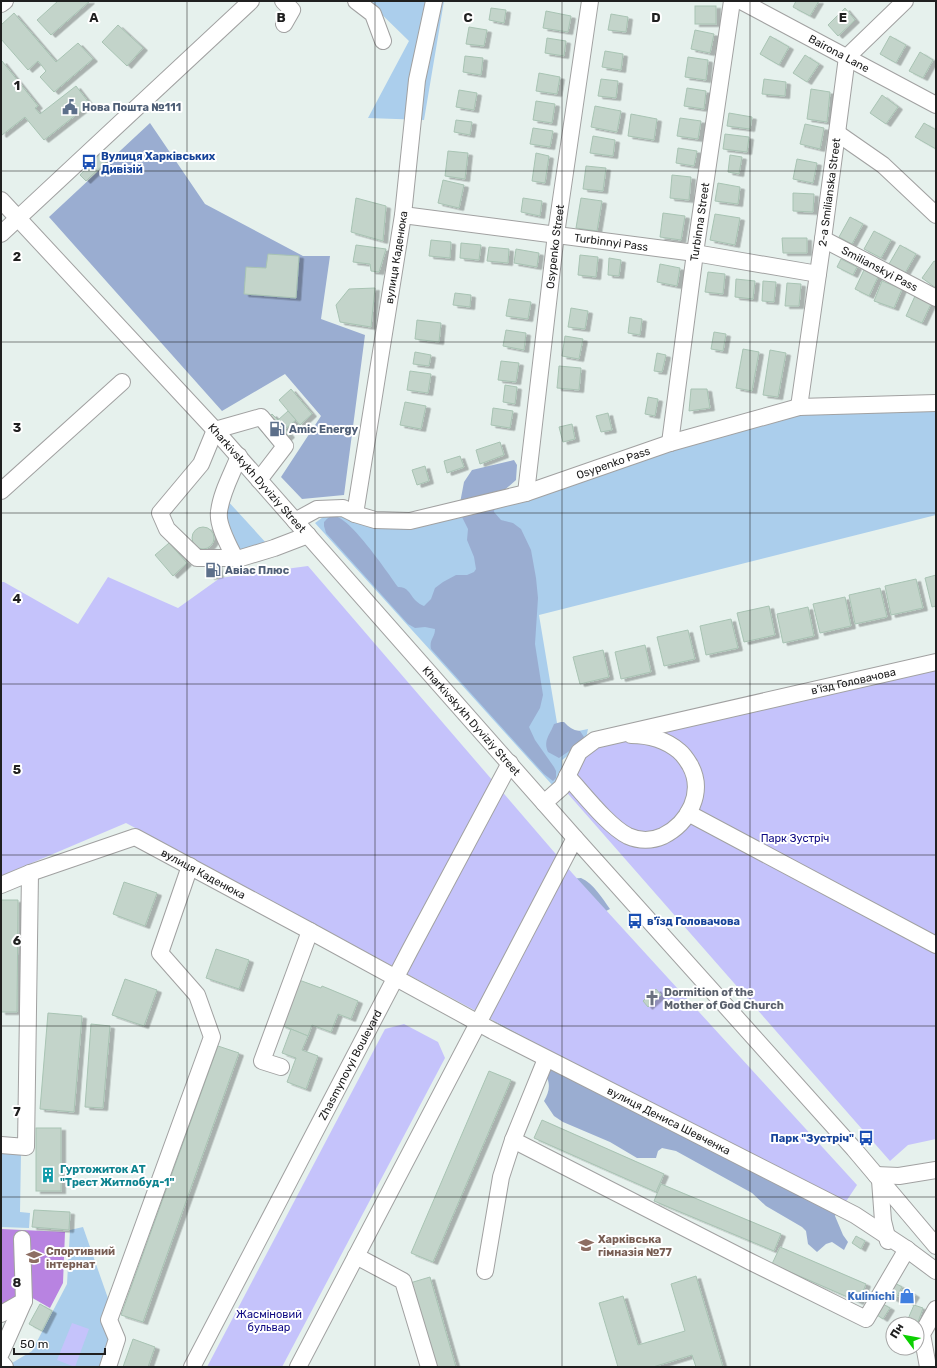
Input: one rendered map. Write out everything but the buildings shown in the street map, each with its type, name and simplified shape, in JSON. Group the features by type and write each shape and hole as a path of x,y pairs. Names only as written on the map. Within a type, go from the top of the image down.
{"street":[{"path":"1,4 5,1"},
{"path":"1,234 251,1"},
{"path":"283,1 292,10 284,24"},
{"path":"356,1 373,14 383,41"},
{"name":"вулиця Каденюка","path":"355,514 404,215 417,80 434,1"},
{"name":"Osypenko Street","path":"526,493 556,234 590,1"},
{"name":"Turbinna Street","path":"670,443 732,1"},
{"name":"Bairona Lane","path":"741,1 936,105"},
{"path":"847,57 905,1"},
{"name":"2-a Smilianska Street","path":"798,407 823,239 847,57"},
{"path":"837,133 882,165 936,215"},
{"name":"Kharkivskykh Dyviziy Street","path":"1,200 239,456 510,763 574,838 878,1177 936,1246"},
{"name":"Turbinnyi Pass","path":"404,215 696,253 818,274"},
{"name":"Smilianskyi Pass","path":"823,239 936,298"},
{"path":"1,491 122,382"},
{"name":"Osypenko Pass","path":"295,520 317,509 343,508 355,514 375,520 410,521 526,493 670,443 798,407 936,403"},
{"path":"259,480 285,446 261,417 215,430 201,464 160,513 166,529 197,558 241,558 274,548 308,535"},
{"path":"235,558 224,535 219,513 222,498 239,456"},
{"name":"в'їзд Головачова","path":"544,803 562,787 579,752 595,740 936,662"},
{"path":"568,776 615,828 629,837 650,840 673,830 688,813 695,796 695,777 686,759 671,745 660,740 641,735 612,736"},
{"name":"Zhasmynovyi Boulevard","path":"192,1367 510,763"},
{"path":"688,813 936,945"},
{"name":"вулиця Каденюка","path":"1,885 30,873 135,837 396,979"},
{"path":"304,1365 356,1256 574,838"},
{"path":"108,1367 117,1339 109,1320 212,1037 197,996 160,953 190,866"},
{"path":"1,1145 26,1147 30,873"},
{"path":"281,1068 262,1061 310,931"},
{"name":"вулиця Дениса Шевченка","path":"396,979 546,1059 855,1215 886,1235 904,1254 936,1271"},
{"path":"485,1271 501,1178 513,1140 546,1059"},
{"path":"513,1140 866,1319 904,1254"},
{"path":"886,1235 878,1177 899,1176 936,1170"},
{"path":"1,1353 24,1301 22,1239"},
{"path":"356,1256 403,1281 429,1367"},
{"path":"1,1314 24,1301"},
{"path":"928,1367 922,1334 936,1309"},
{"path":"1,1362 6,1367"}],"shaded area":[{"path":"368,1 444,1 424,120 368,118 409,41"},
{"path":"150,123 205,204 303,256 330,256 321,319 365,335 344,495 302,499 281,477 321,416 285,374 222,411 49,217"},
{"path":"936,408 936,515 539,615 559,735 588,729 585,743 562,760 562,779 555,788 315,523 330,512 389,525 794,414"},
{"path":"514,460 517,465 516,480 504,490 499,497 494,512 501,520 513,523 521,529 531,550 538,598 535,644 543,695 540,708 529,727 535,740 556,771 556,778 553,781 544,774 431,649 435,629 425,627 415,628 408,624 326,533 324,526 324,522 328,518 334,516 341,519 359,535 398,587 406,589 416,601 424,606 431,599 435,588 443,582 456,575 467,575 474,572 476,569 474,557 467,540 468,529 462,517 460,503 464,482 472,470"},
{"path":"226,499 268,545 242,552 236,548 227,529"},
{"path":"564,722 569,727 580,731 584,737 581,743 559,758 548,752 546,744 554,724"},
{"path":"581,878 594,888 610,909 602,913 569,879"},
{"path":"489,1018 838,1204 835,1216 843,1235 848,1242 844,1250 832,1242 826,1244 817,1252 808,1244 806,1231 802,1227 766,1206 752,1193 676,1151 662,1148 658,1151 656,1158 637,1158 610,1142 563,1122 554,1116 544,1101 547,1096 549,1084 547,1078 550,1070 520,1038"},
{"path":"1,1154 21,1154 20,1212 30,1213 29,1228 1,1227"},
{"path":"83,1227 110,1304 114,1339 105,1367 8,1367 7,1366 32,1351 67,1284 70,1230"},
{"path":"1,1229 65,1232 63,1283 50,1308 29,1296 4,1309 1,1302"}],"green space":[{"path":"308,566 573,874 857,1185 843,1206 126,823 1,876 1,582 4,582 78,624 108,577 178,608 220,578"},
{"name":"Парк Зустріч","path":"936,662 936,1139 908,1145 890,1161 562,787 579,752"},
{"name":"Жасміновий бульвар","path":"404,1024 438,1042 445,1058 282,1367 207,1367 385,1029"},
{"path":"72,1323 89,1329 75,1367 57,1360"}],"place":[{"name":"Нова Пошта №111","path":"70,107"},
{"name":"Вулиця Харківських Дивізій","path":"89,162"},
{"name":"Amic Energy","path":"277,429"},
{"name":"Авіас Плюс","path":"213,570"},
{"name":"в'їзд Головачова","path":"635,921"},
{"name":"Dormition of the Mother of God Church","path":"652,998"},
{"name":"Парк \"Зустріч\"","path":"866,1138"},
{"name":"Гуртожиток АТ \"Трест Житлобуд-1\"","path":"48,1175"},
{"name":"Харківська гімназія №77","path":"586,1245"},
{"name":"Спортивний інтернат","path":"34,1257"},
{"name":"Kulinichi","path":"907,1296"}]}
